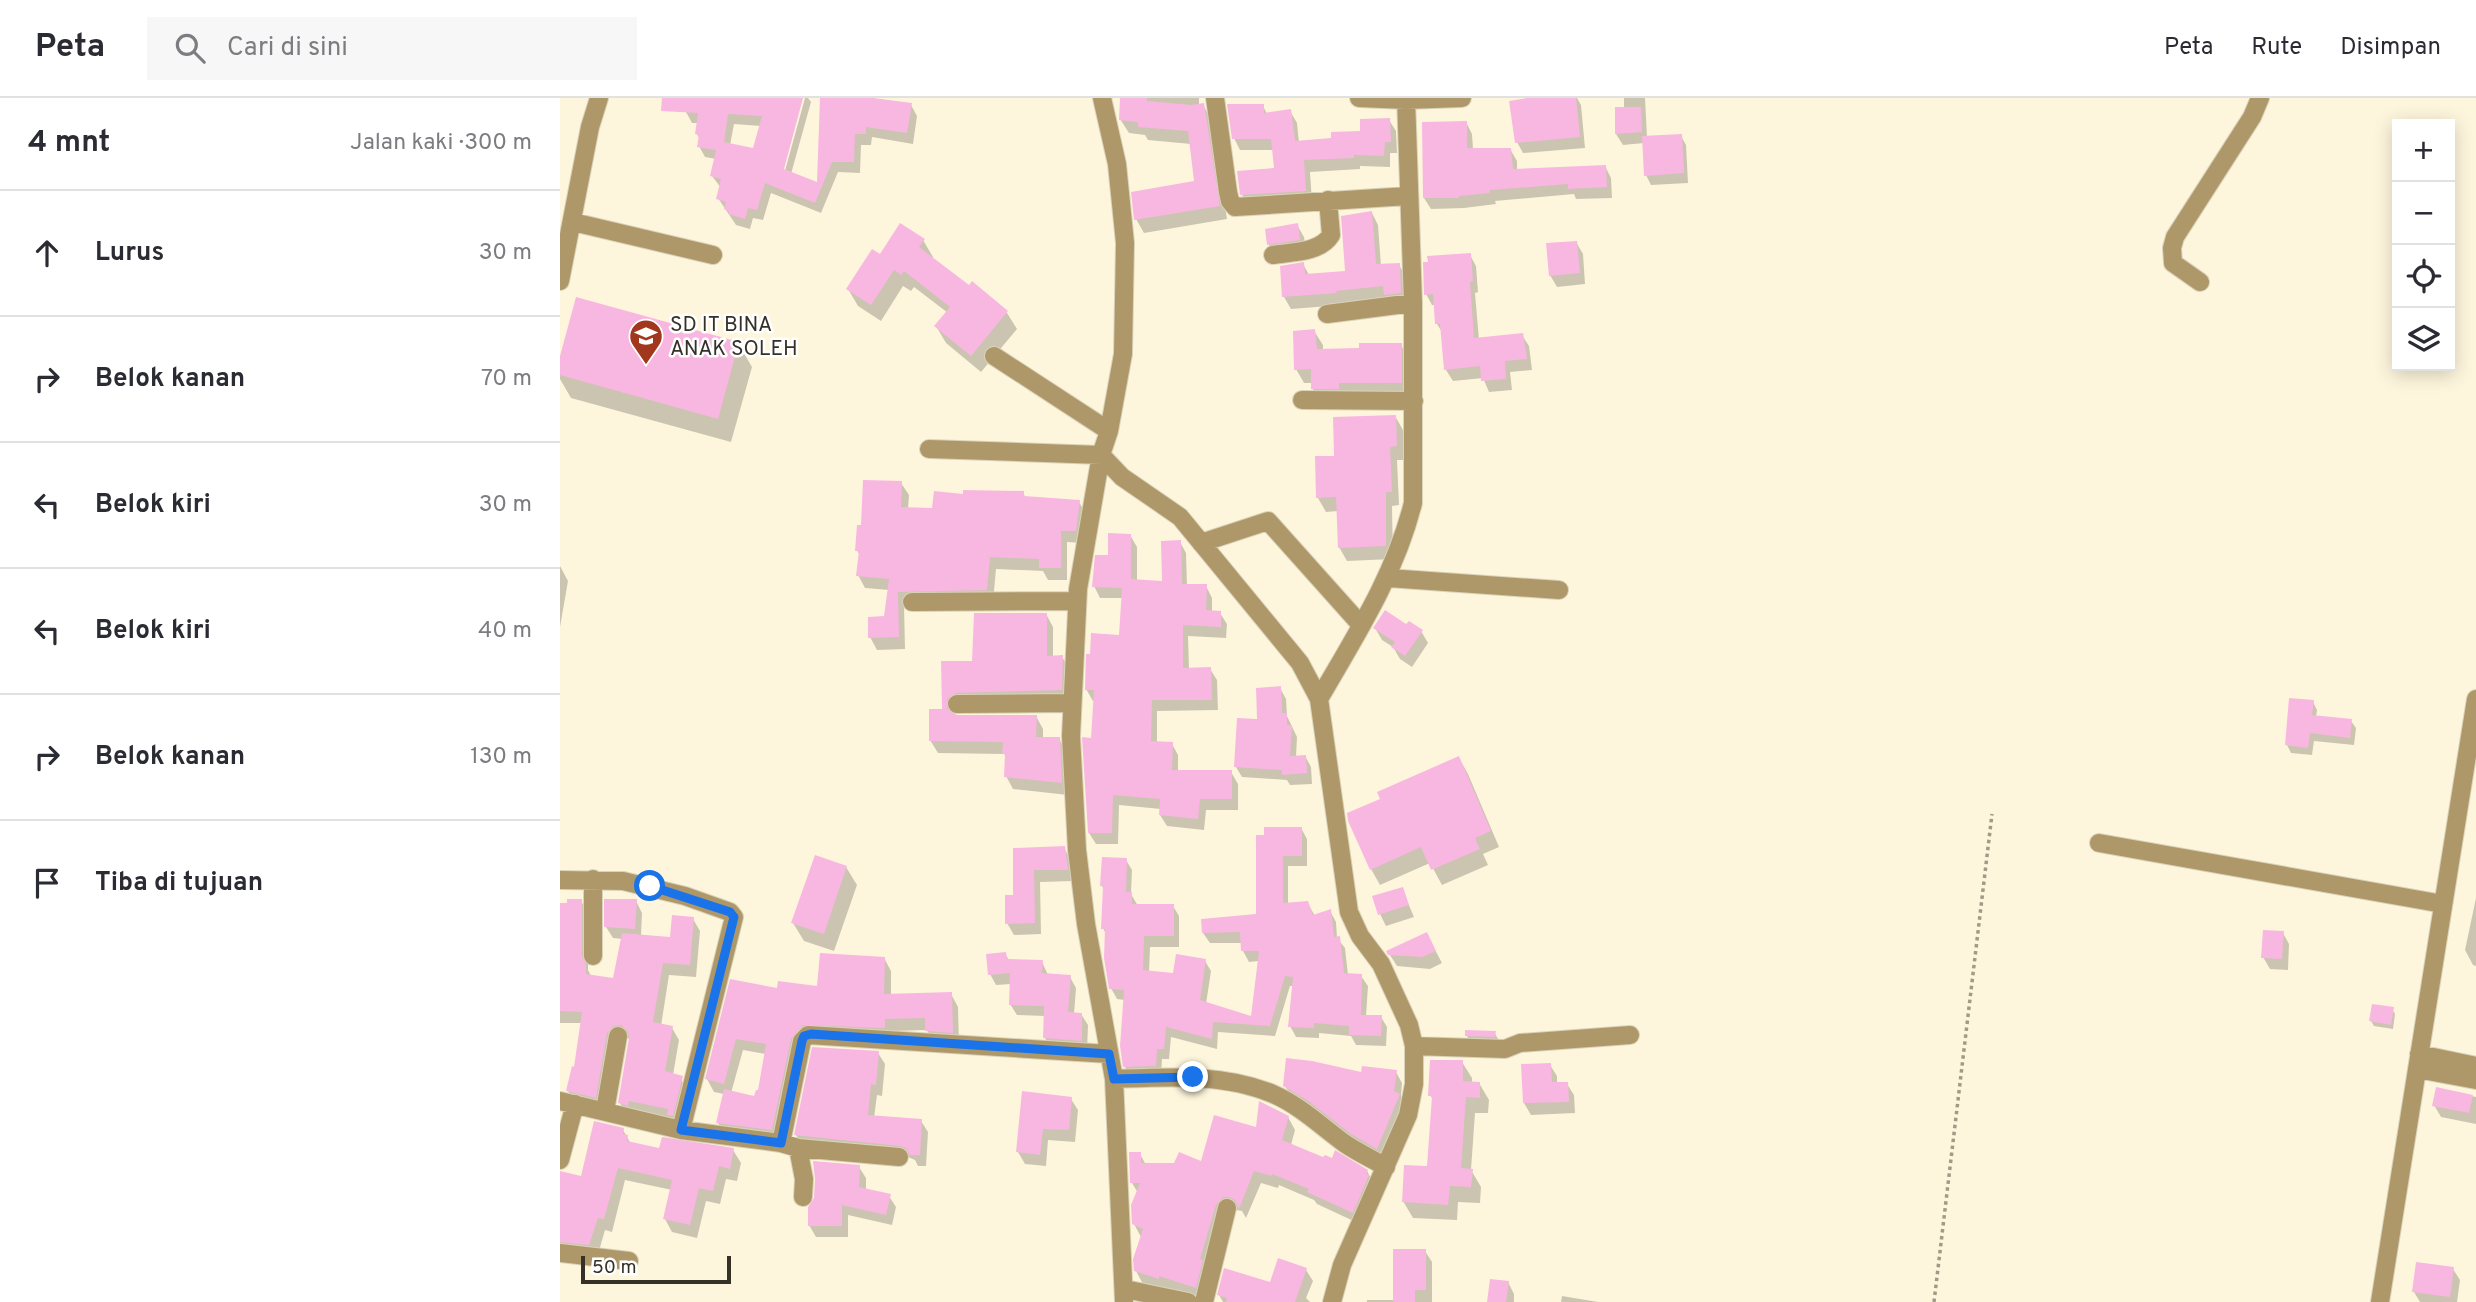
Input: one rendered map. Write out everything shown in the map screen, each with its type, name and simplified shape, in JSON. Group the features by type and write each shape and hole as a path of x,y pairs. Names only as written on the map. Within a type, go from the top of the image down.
{"street":[{"path":"560,281 590,127 599,98"},
{"path":"1102,98 1117,164 1125,243 1123,354 1109,431 1101,455 1077,601 1071,736 1077,850 1086,924 1114,1079 1124,1296 1188,1302"},
{"path":"1215,98 1228,192 1235,207 1408,196"},
{"path":"1359,98 1462,98"},
{"path":"2200,282 2172,263 2175,237 2252,117 2260,98"},
{"path":"1319,699 1388,578 1413,503 1413,303 1406,99"},
{"path":"1273,255 1317,247 1328,240 1331,235 1328,200"},
{"path":"573,222 713,255"},
{"path":"1327,314 1413,303"},
{"path":"994,356 1109,431"},
{"path":"1302,400 1414,401"},
{"path":"929,449 1101,455 1122,477 1180,517 1300,663 1319,699 1349,912 1360,936 1381,964 1409,1025 1414,1046 1413,1084 1408,1115 1342,1265 1332,1302"},
{"path":"1200,543 1268,521 1362,625"},
{"path":"1388,578 1559,590"},
{"path":"912,603 1077,601"},
{"path":"2381,1302 2476,699"},
{"path":"957,704 1072,703"},
{"path":"2099,843 2443,904"},
{"path":"560,880 593,879 650,886 730,912 734,917 681,1130"},
{"path":"593,879 593,956"},
{"path":"803,1197 804,1179 789,1145 802,1041 808,1035 1109,1054"},
{"path":"1414,1046 1506,1049 1523,1042 1630,1035"},
{"path":"605,1111 618,1036"},
{"path":"2418,1062 2476,1066"},
{"path":"2418,1062 2476,1080"},
{"path":"1114,1079 1193,1077 1247,1086 1273,1094 1354,1150 1386,1167"},
{"path":"560,1160 567,1103 681,1130 898,1157"},
{"path":"1205,1302 1227,1208"},
{"path":"560,1253 629,1261"}],"path":[{"path":"1934,1302 1992,814"}],"building":[{"path":"662,98 803,98 784,169 817,182 820,98 873,98 912,103 907,133 866,127 866,134 855,134 854,162 832,162 815,203 765,183 757,210 748,208 745,219 728,214 729,211 724,209 726,202 716,199 721,179 710,176 716,150 697,147 699,135 695,134 698,113 661,111","holes":["728,114 762,116 753,148 724,142"]},
{"path":"1120,98 1147,98 1147,101 1191,105 1204,103 1220,206 1134,220 1131,192 1194,181 1188,131 1138,127 1138,122 1119,120"},
{"path":"1527,98 1576,98 1580,137 1515,143 1509,101"},
{"path":"1227,104 1264,104 1264,113 1291,109 1295,141 1331,138 1331,132 1360,131 1360,119 1390,118 1391,142 1385,142 1384,156 1354,155 1354,158 1304,160 1306,191 1240,195 1237,171 1274,168 1271,139 1232,139"},
{"path":"1615,107 1641,107 1642,132 1615,134"},
{"path":"1467,121 1467,148 1511,148 1513,169 1606,165 1607,187 1568,189 1568,184 1490,190 1490,193 1459,198 1423,198 1422,122"},
{"path":"1682,134 1684,173 1644,176 1642,136"},
{"path":"1372,211 1376,264 1400,263 1401,293 1384,295 1383,286 1282,297 1280,266 1304,262 1305,274 1345,271 1341,216"},
{"path":"900,223 925,239 919,247 969,285 972,281 1008,311 971,356 934,326 950,307 904,271 901,275 894,270 871,305 846,289 872,249 880,254"},
{"path":"1298,223 1300,240 1267,245 1265,229"},
{"path":"1577,241 1580,273 1549,276 1546,243"},
{"path":"1471,253 1474,338 1523,333 1527,359 1505,361 1506,379 1481,381 1480,366 1444,370 1440,324 1435,324 1433,294 1424,295 1423,262 1428,262 1427,256"},
{"name":"SD IT BINA ANAK SOLEH","path":"576,297 739,342 718,419 560,375 560,356"},
{"path":"1315,329 1317,349 1359,348 1359,343 1402,343 1402,383 1339,383 1339,389 1311,389 1311,369 1294,370 1293,331"},
{"path":"1396,415 1397,446 1390,447 1392,492 1386,492 1386,546 1338,548 1336,497 1316,498 1315,456 1334,456 1333,417"},
{"path":"863,480 902,481 901,507 932,508 934,491 963,494 963,490 1024,491 1024,496 1080,500 1076,531 1061,531 1061,568 1039,568 1039,559 990,557 987,590 898,592 899,637 868,638 868,617 884,616 889,579 856,576 859,551 855,551 857,525 861,525"},
{"path":"1108,533 1131,534 1131,579 1162,581 1161,541 1181,540 1182,584 1207,584 1206,610 1221,611 1221,627 1183,625 1183,668 1211,667 1212,700 1152,700 1151,741 1173,742 1172,770 1232,770 1232,799 1200,799 1198,819 1159,815 1160,799 1113,795 1112,833 1088,833 1082,737 1091,738 1094,690 1085,690 1086,654 1090,654 1091,633 1119,635 1122,588 1092,587 1095,555 1108,555"},
{"path":"1385,610 1406,624 1409,621 1423,630 1405,656 1391,647 1395,642 1373,628"},
{"path":"974,613 1047,613 1047,656 1063,655 1062,690 956,693 947,699 947,709 957,715 1037,715 1036,737 1060,737 1062,783 1004,777 1003,742 929,741 929,709 942,709 941,661 972,661"},
{"path":"1281,686 1282,713 1287,713 1287,725 1292,725 1290,756 1306,755 1307,773 1282,775 1282,770 1234,767 1237,718 1257,719 1256,688"},
{"path":"2289,698 2314,700 2312,715 2352,719 2350,738 2310,733 2308,748 2285,745"},
{"path":"1459,756 1491,831 1475,838 1480,849 1431,870 1421,847 1370,870 1347,813 1380,799 1377,792"},
{"path":"1264,827 1302,827 1302,856 1283,856 1283,903 1308,901 1313,915 1331,909 1334,937 1340,936 1344,973 1362,974 1361,1015 1382,1015 1381,1036 1349,1035 1349,1026 1314,1023 1314,1028 1288,1027 1293,977 1285,976 1270,1026 1213,1022 1212,1039 1166,1027 1164,1049 1157,1049 1156,1066 1123,1067 1120,1046 1124,990 1109,989 1104,958 1105,929 1101,929 1102,857 1127,858 1126,892 1132,892 1132,904 1174,904 1174,936 1144,936 1143,970 1173,973 1176,954 1206,959 1200,1000 1251,1016 1259,951 1241,951 1240,932 1202,933 1201,919 1256,914 1256,835 1264,835"},
{"path":"1065,846 1068,870 1034,870 1035,923 1005,924 1005,895 1013,895 1013,848"},
{"path":"815,855 847,866 824,934 791,923"},
{"path":"1403,887 1409,905 1378,915 1372,896"},
{"path":"567,899 582,899 582,956 586,974 613,978 622,933 670,937 672,915 694,917 690,965 663,963 653,1022 673,1026 665,1071 683,1076 673,1116 667,1115 668,1109 629,1101 628,1106 618,1103 629,1038 628,1031 621,1025 613,1026 607,1033 596,1098 566,1091 572,1066 574,1067 582,1012 560,1011 560,903 567,903"},
{"path":"604,899 637,899 635,929 604,927"},
{"path":"2263,930 2284,931 2282,959 2261,958"},
{"path":"1427,932 1436,951 1422,957 1388,955 1386,951"},
{"path":"1006,952 1007,959 1043,960 1042,973 1071,975 1068,1012 1082,1013 1082,1041 1043,1038 1044,1006 1009,1005 1010,973 988,975 986,954"},
{"path":"820,953 885,957 884,994 952,992 953,1033 925,1031 925,1018 885,1019 885,1028 803,1025 791,1039 772,1130 716,1123 724,1089 754,1096 758,1090 766,1044 736,1039 724,1084 705,1079 730,979 777,988 778,981 817,986"},
{"path":"2372,1004 2394,1007 2391,1025 2369,1021"},
{"path":"1465,1030 1496,1031 1495,1037 1465,1036"},
{"path":"812,1047 879,1051 876,1085 871,1084 868,1115 922,1119 920,1155 910,1155 906,1148 900,1146 794,1135"},
{"path":"1286,1058 1361,1072 1362,1066 1397,1070 1394,1091 1400,1094 1377,1149 1283,1086"},
{"path":"1430,1060 1463,1060 1463,1081 1480,1082 1480,1098 1466,1097 1461,1168 1473,1169 1471,1187 1450,1186 1448,1205 1402,1202 1404,1165 1427,1166 1432,1096 1428,1096"},
{"path":"1551,1063 1552,1082 1568,1082 1569,1102 1523,1103 1521,1064"},
{"path":"2436,1087 2473,1095 2469,1113 2432,1106"},
{"path":"1022,1091 1072,1097 1069,1130 1043,1129 1040,1155 1016,1152"},
{"path":"1259,1101 1289,1116 1282,1140 1323,1157 1325,1155 1332,1158 1335,1150 1368,1170 1366,1174 1369,1175 1353,1213 1307,1192 1309,1189 1272,1174 1254,1171 1239,1209 1235,1200 1229,1197 1223,1197 1216,1205 1200,1259 1203,1260 1196,1288 1134,1271 1133,1259 1143,1229 1132,1224 1131,1205 1140,1183 1130,1183 1129,1152 1141,1152 1141,1163 1174,1163 1179,1152 1201,1161 1214,1115 1256,1127"},
{"path":"594,1121 624,1128 623,1134 628,1135 627,1141 659,1148 662,1137 734,1148 730,1169 719,1166 713,1191 699,1188 690,1225 663,1219 672,1180 618,1168 604,1219 598,1218 589,1245 560,1242 560,1171 581,1176"},
{"path":"813,1161 860,1165 859,1187 891,1194 886,1215 842,1205 842,1226 808,1226 808,1207 814,1198"},
{"path":"1393,1249 1426,1249 1426,1290 1415,1290 1415,1302 1393,1302"},
{"path":"1278,1258 1307,1268 1295,1302 1226,1302 1227,1298 1217,1295 1224,1268 1270,1282"},
{"path":"2416,1262 2454,1267 2450,1297 2412,1292"},
{"path":"1490,1279 1509,1281 1506,1302 1487,1302"}],"place":[{"name":"SD IT BINA ANAK SOLEH","path":"646,366"}],"route":[{"path":"650,886 730,912 734,917 681,1130 781,1143 802,1041 804,1036 811,1034 1109,1054 1114,1079 1193,1077"}]}
